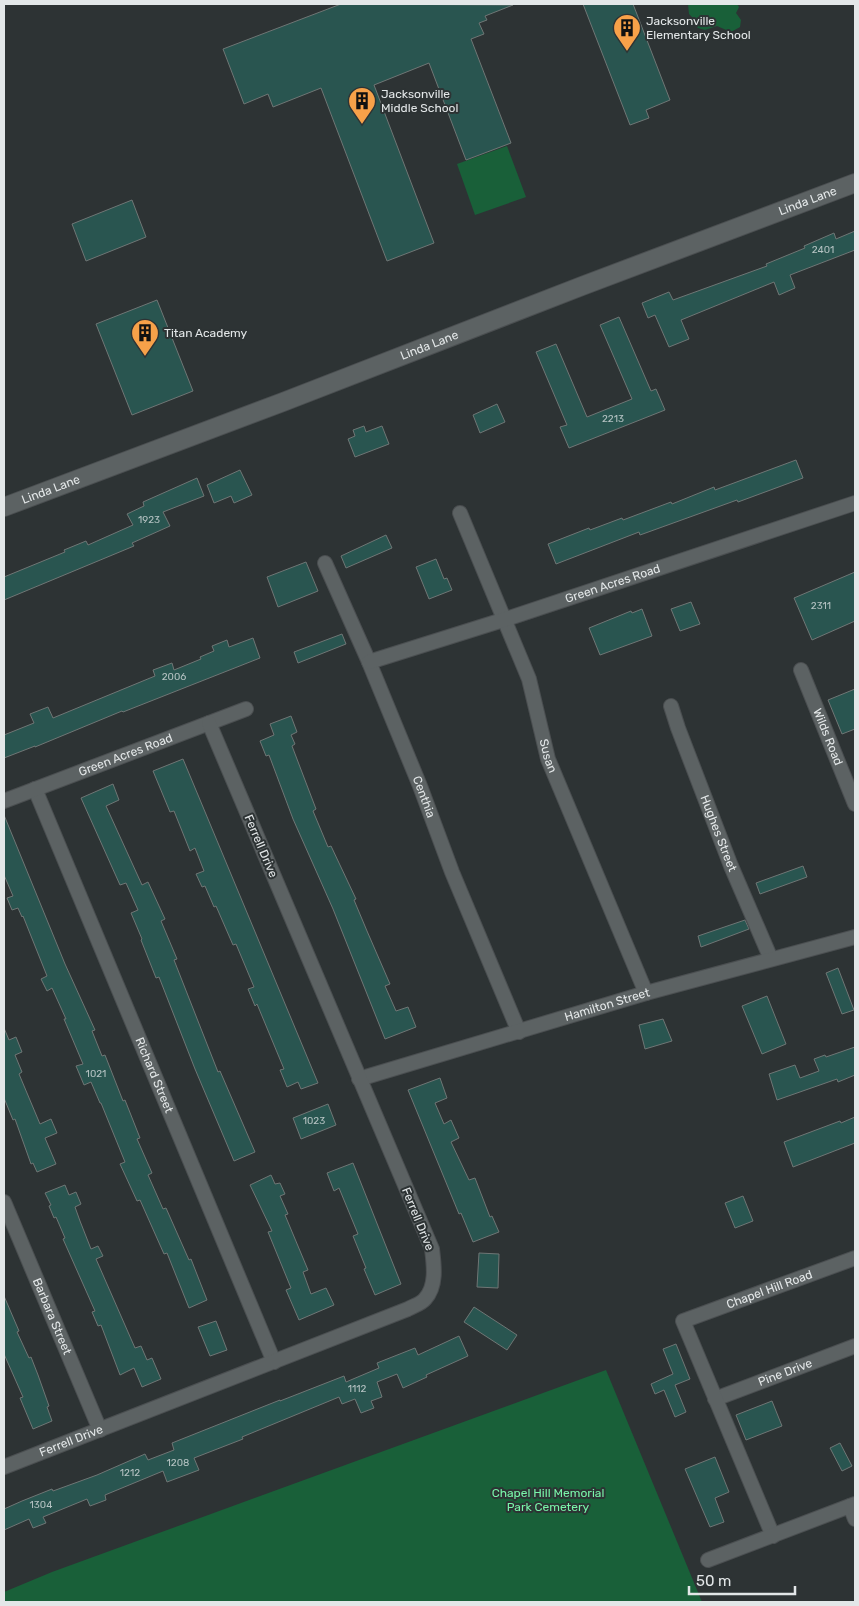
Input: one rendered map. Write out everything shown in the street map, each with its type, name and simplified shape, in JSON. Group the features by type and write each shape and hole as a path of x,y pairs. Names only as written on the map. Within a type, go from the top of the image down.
{"street":[{"name":"Linda Lane","path":"4,507 855,182"},
{"name":"Green Acres Road","path":"369,662 506,619 855,503"},
{"name":"Susan","path":"460,513 530,679 548,759 646,994"},
{"name":"Centhia","path":"325,563 369,662 420,786 452,872 519,1032"},
{"name":"Wilds Road","path":"801,670 855,804"},
{"name":"Hughes Street","path":"671,706 731,866 771,959"},
{"name":"Green Acres Road","path":"4,801 246,709"},
{"name":"Ferrell Drive","path":"4,1467 408,1309 425,1299 432,1286 434,1277 432,1249 209,723"},
{"name":"Richard Street","path":"35,790 274,1362"},
{"name":"Hamilton Street","path":"359,1079 646,994 855,937"},
{"name":"Barbara Street","path":"4,1202 100,1430"},
{"name":"Chapel Hill Road","path":"715,1398 683,1321 855,1258"},
{"name":"Pine Drive","path":"715,1398 855,1346"},
{"path":"715,1398 772,1536"},
{"path":"708,1560 772,1536 854,1510"}],"green space":[{"path":"688,4 737,4 739,7 736,13 741,20 740,27 731,32 717,26 705,30 698,28 695,25 695,20 689,14"},
{"path":"507,146 526,197 475,215 457,164"},
{"name":"Chapel Hill Memorial Park Cemetery","path":"606,1370 702,1602 4,1602 4,1592 52,1572"}],"building":[{"name":"Jacksonville Middle School","path":"341,4 513,5 485,16 487,20 479,23 484,34 471,39 511,143 466,160 429,63 374,85 434,243 387,261 321,88 273,107 268,94 244,104 223,49"},
{"name":"Jacksonville Elementary School","path":"583,4 633,4 670,100 646,110 649,118 630,125"},
{"path":"132,200 146,237 86,261 72,224"},
{"path":"855,231 855,250 790,275 795,288 779,295 774,282 681,320 689,339 669,347 655,315 648,318 642,303 669,292 673,300 767,266 766,264 805,248 804,246 834,233 836,239"},
{"name":"Titan Academy","path":"157,300 193,391 132,415 96,324"},
{"path":"619,317 651,391 656,389 665,410 569,448 560,427 567,425 536,352 556,344 587,417 632,399 600,325"},
{"path":"497,404 505,422 480,433 473,415"},
{"path":"364,426 366,432 382,426 389,444 355,457 348,439 355,436 353,430"},
{"path":"796,460 803,478 640,535 639,532 556,564 548,544 589,528 590,530 622,518 623,520 671,502 672,504 714,487 715,490"},
{"path":"240,470 252,495 234,503 231,496 214,503 207,485"},
{"path":"197,478 204,496 163,512 170,526 132,543 134,546 4,600 4,577 65,552 64,550 86,541 88,545 133,525 127,514 144,506 143,502"},
{"path":"386,535 392,548 346,568 341,556"},
{"path":"436,559 444,579 447,578 452,590 429,599 416,567"},
{"path":"306,562 318,591 278,607 267,577"},
{"path":"855,572 855,621 812,640 794,598"},
{"path":"691,602 700,624 680,631 671,609"},
{"path":"642,609 652,636 600,655 589,628 631,611 632,613"},
{"path":"342,634 346,644 298,663 294,652"},
{"path":"253,638 260,658 4,758 4,735 34,723 30,714 48,707 53,718 155,676 153,670 172,663 174,670 201,659 200,657 214,651 212,646 227,640 229,647"},
{"path":"855,689 855,729 842,734 828,700"},
{"path":"291,716 297,732 291,735 295,744 292,746 316,809 313,811 328,847 331,846 356,899 354,900 390,984 385,986 396,1011 408,1007 416,1027 385,1039 333,909 293,819 269,755 266,756 260,741 274,735 270,724"},
{"path":"183,759 318,1083 301,1089 298,1082 287,1087 280,1070 284,1069 257,1004 255,1006 248,989 254,987 236,944 233,945 216,906 214,907 205,886 202,887 196,874 204,871 195,848 190,851 174,811 170,812 153,771"},
{"path":"113,784 119,800 106,806 142,885 148,882 165,919 161,921 177,959 174,960 218,1072 220,1071 255,1152 234,1161 159,977 156,978 141,940 131,913 138,910 126,883 120,885 81,798"},
{"path":"4,815 65,964 95,1030 92,1031 102,1056 105,1055 123,1101 125,1100 140,1138 137,1139 152,1173 148,1175 163,1209 166,1208 189,1260 191,1259 207,1300 189,1308 167,1253 164,1254 140,1200 137,1201 120,1164 125,1162 101,1103 91,1082 84,1085 76,1066 83,1064 52,988 47,991 41,979 47,976 23,916 18,908 12,910 7,898 13,896 4,875"},
{"path":"803,866 807,877 760,894 756,883"},
{"path":"745,920 749,929 701,947 698,936"},
{"path":"838,968 854,1010 842,1014 826,973"},
{"path":"767,996 786,1044 762,1054 742,1006"},
{"path":"663,1019 672,1041 645,1049 639,1025"},
{"path":"4,1028 9,1040 16,1037 22,1052 15,1055 22,1072 19,1074 40,1124 51,1119 57,1133 45,1138 56,1164 37,1172 33,1163 31,1164 15,1119 13,1120 4,1098"},
{"path":"855,1047 855,1075 838,1082 837,1079 777,1100 769,1074 795,1065 800,1078 819,1071 814,1059"},
{"path":"440,1078 447,1098 435,1103 444,1124 451,1120 459,1138 451,1142 469,1180 475,1178 490,1217 492,1216 499,1232 473,1242 461,1213 459,1214 408,1090"},
{"path":"328,1104 336,1125 301,1139 293,1118"},
{"path":"855,1117 855,1143 793,1167 784,1142"},
{"path":"353,1163 401,1284 375,1295 353,1236 358,1234 339,1188 334,1191 327,1173"},
{"path":"271,1175 275,1184 280,1183 285,1194 280,1196 288,1214 285,1215 308,1270 303,1272 311,1294 326,1288 334,1305 299,1320 286,1290 291,1288 268,1232 272,1231 250,1185"},
{"path":"65,1185 69,1195 76,1192 81,1204 75,1207 80,1221 91,1249 98,1246 103,1256 96,1259 135,1348 141,1346 147,1360 152,1358 161,1379 142,1387 134,1368 120,1375 101,1325 98,1326 92,1312 95,1311 45,1193"},
{"path":"743,1196 753,1221 735,1228 725,1203"},
{"path":"479,1253 499,1254 498,1288 477,1287"},
{"path":"4,1296 19,1331 17,1332 29,1358 31,1357 49,1406 47,1407 52,1421 33,1429 20,1398 23,1397 4,1354"},
{"path":"474,1307 517,1335 507,1350 464,1322"},
{"path":"216,1321 227,1350 210,1356 198,1327"},
{"path":"459,1336 468,1356 426,1375 427,1377 403,1388 397,1374 377,1382 382,1397 371,1401 374,1408 361,1413 355,1399 342,1404 339,1397 194,1458 199,1470 167,1482 163,1471 105,1495 106,1500 90,1506 87,1499 43,1517 46,1523 33,1528 29,1519 4,1530 4,1509 22,1501 52,1489 53,1491 97,1475 145,1454 148,1460 174,1450 172,1443 344,1376 346,1382 379,1368 377,1363 415,1348 418,1355"},
{"path":"676,1344 690,1379 675,1385 686,1412 675,1417 664,1390 655,1394 651,1384 673,1374 663,1349"},
{"path":"772,1401 782,1426 746,1440 736,1415"},
{"path":"840,1443 852,1466 842,1471 830,1448"},
{"path":"715,1457 729,1492 715,1498 724,1522 710,1527 685,1469"}],"place":[{"name":"Jacksonville Elementary School","path":"627,52"},
{"name":"Jacksonville Middle School","path":"362,125"},
{"name":"Titan Academy","path":"145,357"}]}
